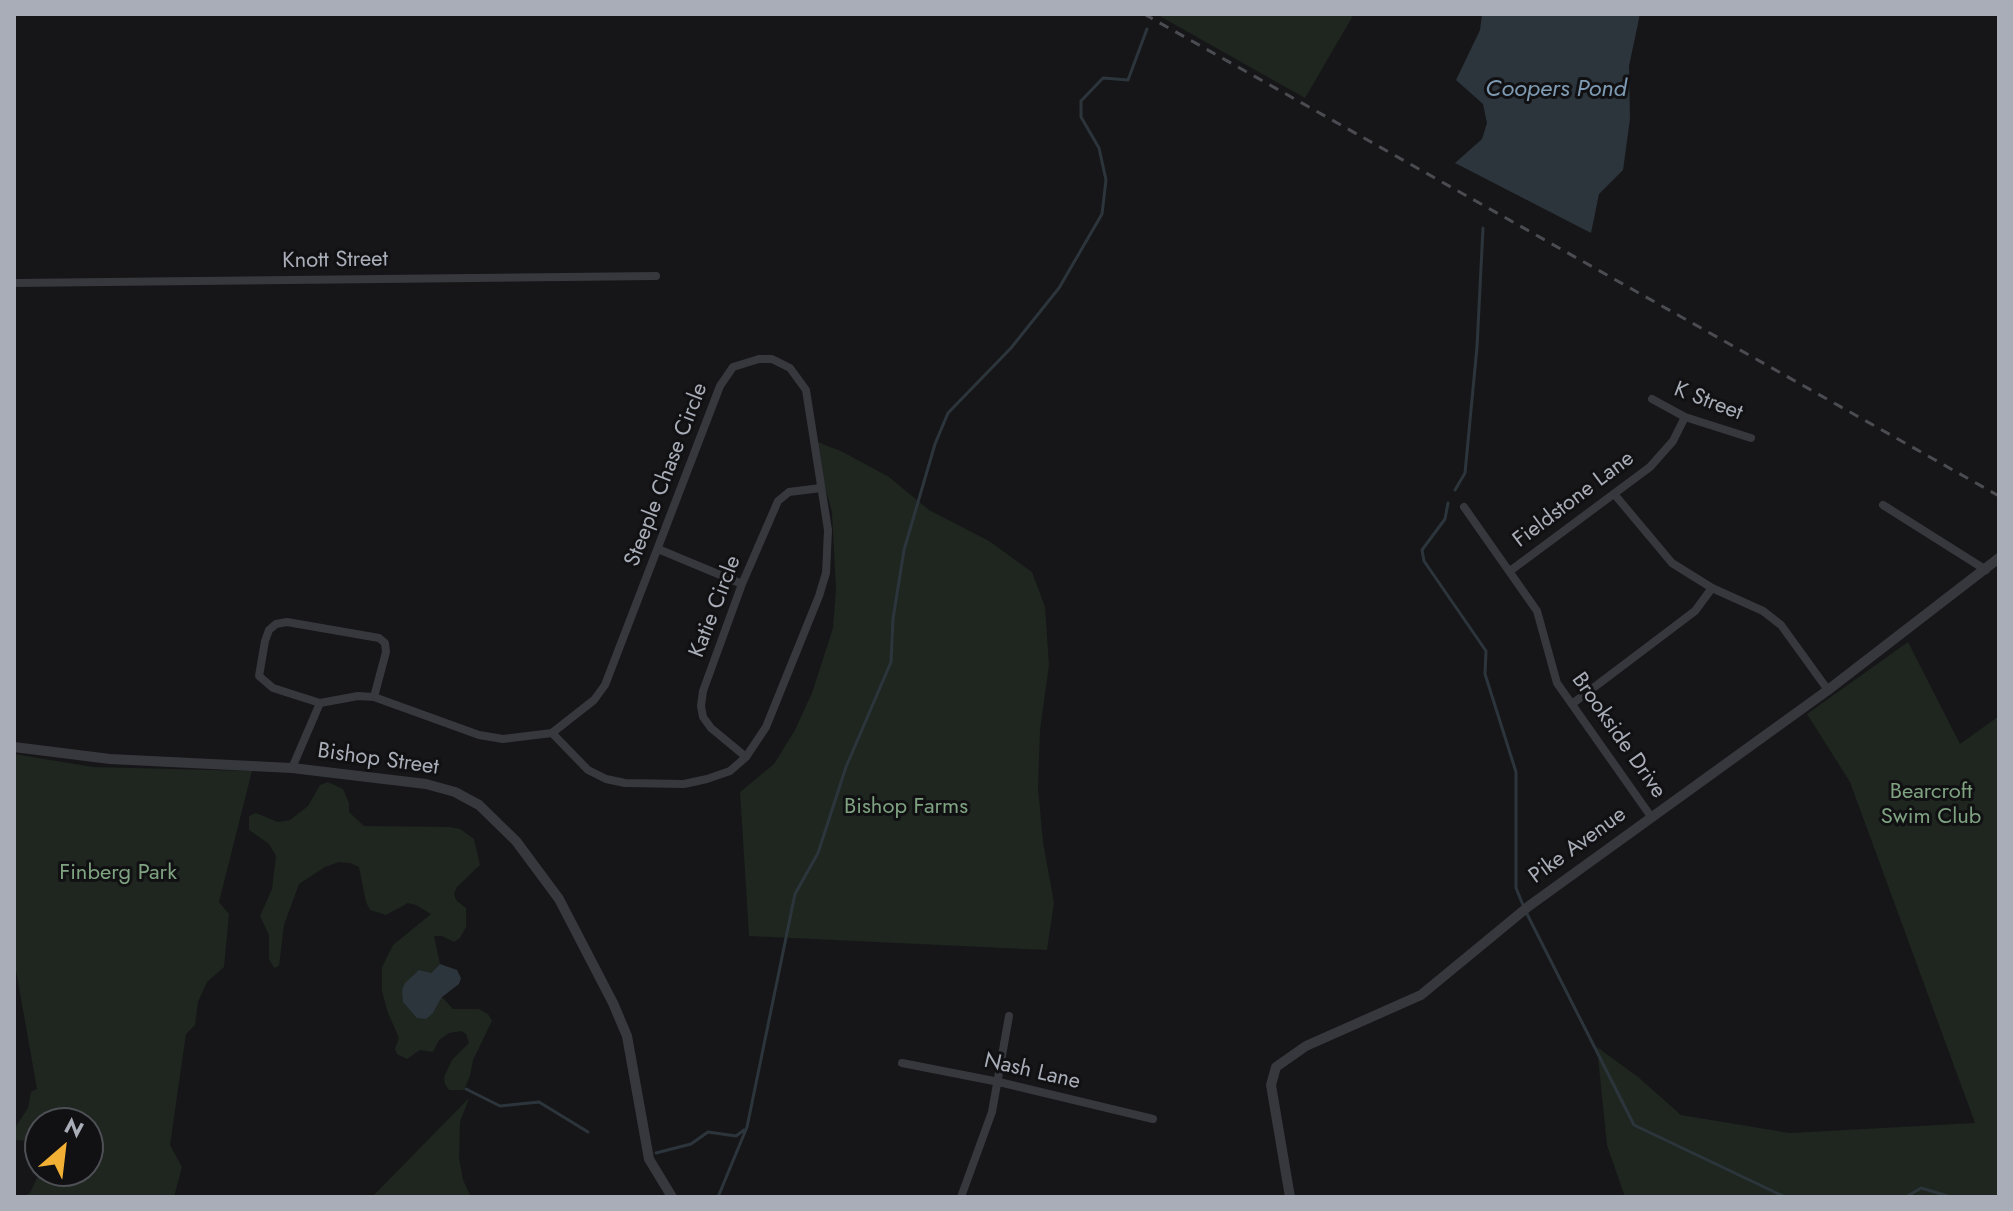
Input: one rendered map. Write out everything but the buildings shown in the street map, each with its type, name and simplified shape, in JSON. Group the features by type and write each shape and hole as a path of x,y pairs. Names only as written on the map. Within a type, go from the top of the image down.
{"street":[{"name":"Knott Street","path":"14,283 656,276"},
{"name":"Steeple Chase Circle","path":"772,359 790,368 806,390 811,410 828,530 826,573 766,727 746,757 730,771 684,784 625,783 606,779 588,770 552,733 594,700 605,685 658,549 720,386 733,367 745,361 772,359"},
{"name":"K Street","path":"1652,399 1685,417 1751,438"},
{"name":"Fieldstone Lane","path":"1510,571 1615,495 1661,456 1685,417"},
{"name":"Katie Circle","path":"746,757 711,728 703,717 703,691 742,584 783,495 804,488 821,488"},
{"path":"1615,495 1672,563 1712,588 1763,611 1781,625 1828,690"},
{"path":"1883,505 1986,570"},
{"name":"Brookside Drive","path":"1464,507 1537,611 1557,683 1652,818"},
{"path":"658,549 742,584"},
{"name":"Pike Avenue","path":"1290,1197 1271,1085 1276,1067 1306,1046 1421,995 1525,909 1828,690 1998,561"},
{"path":"1572,704 1695,611 1712,588"},
{"path":"374,697 386,652 385,643 379,638 287,622 276,624 269,630 259,676 273,688 320,703 358,696 374,697 479,735 503,739 552,733"},
{"path":"292,768 320,703"},
{"name":"Bishop Street","path":"14,747 110,759 292,768 426,784 455,792 479,805 516,841 559,899 613,1003 627,1036 649,1159 672,1197"},
{"path":"961,1197 985,1137 999,1082 1009,1016"},
{"name":"Nash Lane","path":"902,1063 999,1082 1153,1119"}],"green space":[{"path":"1156,14 1354,14 1305,98"},
{"name":"Bishop Farms","path":"812,440 841,451 889,477 929,510 989,541 1032,572 1045,607 1049,665 1040,730 1038,788 1043,842 1054,903 1047,950 749,936 740,792 774,764 795,730 812,693 833,628 836,589 832,512"},
{"name":"Bearcroft Swim Club","path":"1908,642 1960,744 1999,716 1999,1197 1625,1197 1607,1145 1597,1047 1638,1077 1681,1115 1790,1133 1975,1123 1850,782 1807,714"},
{"name":"Finberg Park","path":"14,754 93,767 252,771 219,902 229,914 224,967 207,982 198,1002 195,1025 186,1034 170,1145 182,1167 174,1197 22,1197 30,1193 33,1187 104,1187 104,1107 28,1107 31,1092 37,1089 14,959"},
{"path":"328,782 343,789 349,812 364,826 449,827 460,829 474,839 480,865 457,887 454,894 466,908 466,927 454,942 434,936 440,964 431,973 433,1013 442,997 453,1009 479,1009 488,1014 492,1021 473,1060 464,1090 449,1090 444,1077 452,1060 469,1043 466,1034 461,1031 449,1033 439,1040 433,1052 420,1050 407,1059 397,1054 395,1049 399,1038 382,991 382,967 393,945 431,914 408,903 386,915 370,910 359,867 339,862 299,884 284,925 279,966 274,968 269,959 269,935 260,916 272,889 276,856 269,844 249,830 249,816 256,813 278,822 290,820 308,806 320,785"},
{"path":"469,1098 460,1122 459,1158 463,1180 471,1197 372,1197"},
{"name":"Finberg Park","path":"24,1114 24,1141 15,1140 14,1129"}],"water":[{"name":"Coopers Pond","path":"1482,14 1640,14 1629,66 1630,119 1623,170 1599,194 1591,233 1455,163 1482,139 1487,123 1483,104 1456,80 1480,30"},
{"path":"440,964 457,970 461,978 459,984 442,997 426,1019 417,1018 403,1002 402,990 419,970 431,973"}],"waterway":[{"path":"718,1197 747,1127 795,894 818,853 846,767 891,662 893,619 904,550 935,444 948,413 1011,348 1059,288 1102,214 1106,180 1099,148 1081,117 1081,101 1103,78 1128,80 1147,29"},
{"path":"1455,490 1465,473 1477,347 1483,228"},
{"path":"1448,503 1445,519 1422,550 1424,561 1486,651 1485,674 1516,772 1516,888 1523,905"},
{"path":"1526,912 1634,1125 1785,1197"},
{"path":"466,1089 500,1106 539,1102 588,1132"},
{"path":"656,1153 691,1144 708,1132 736,1136 744,1130"},
{"path":"1906,1197 1921,1188 1951,1197"}],"railway":[{"path":"1144,14 1999,496"}]}
